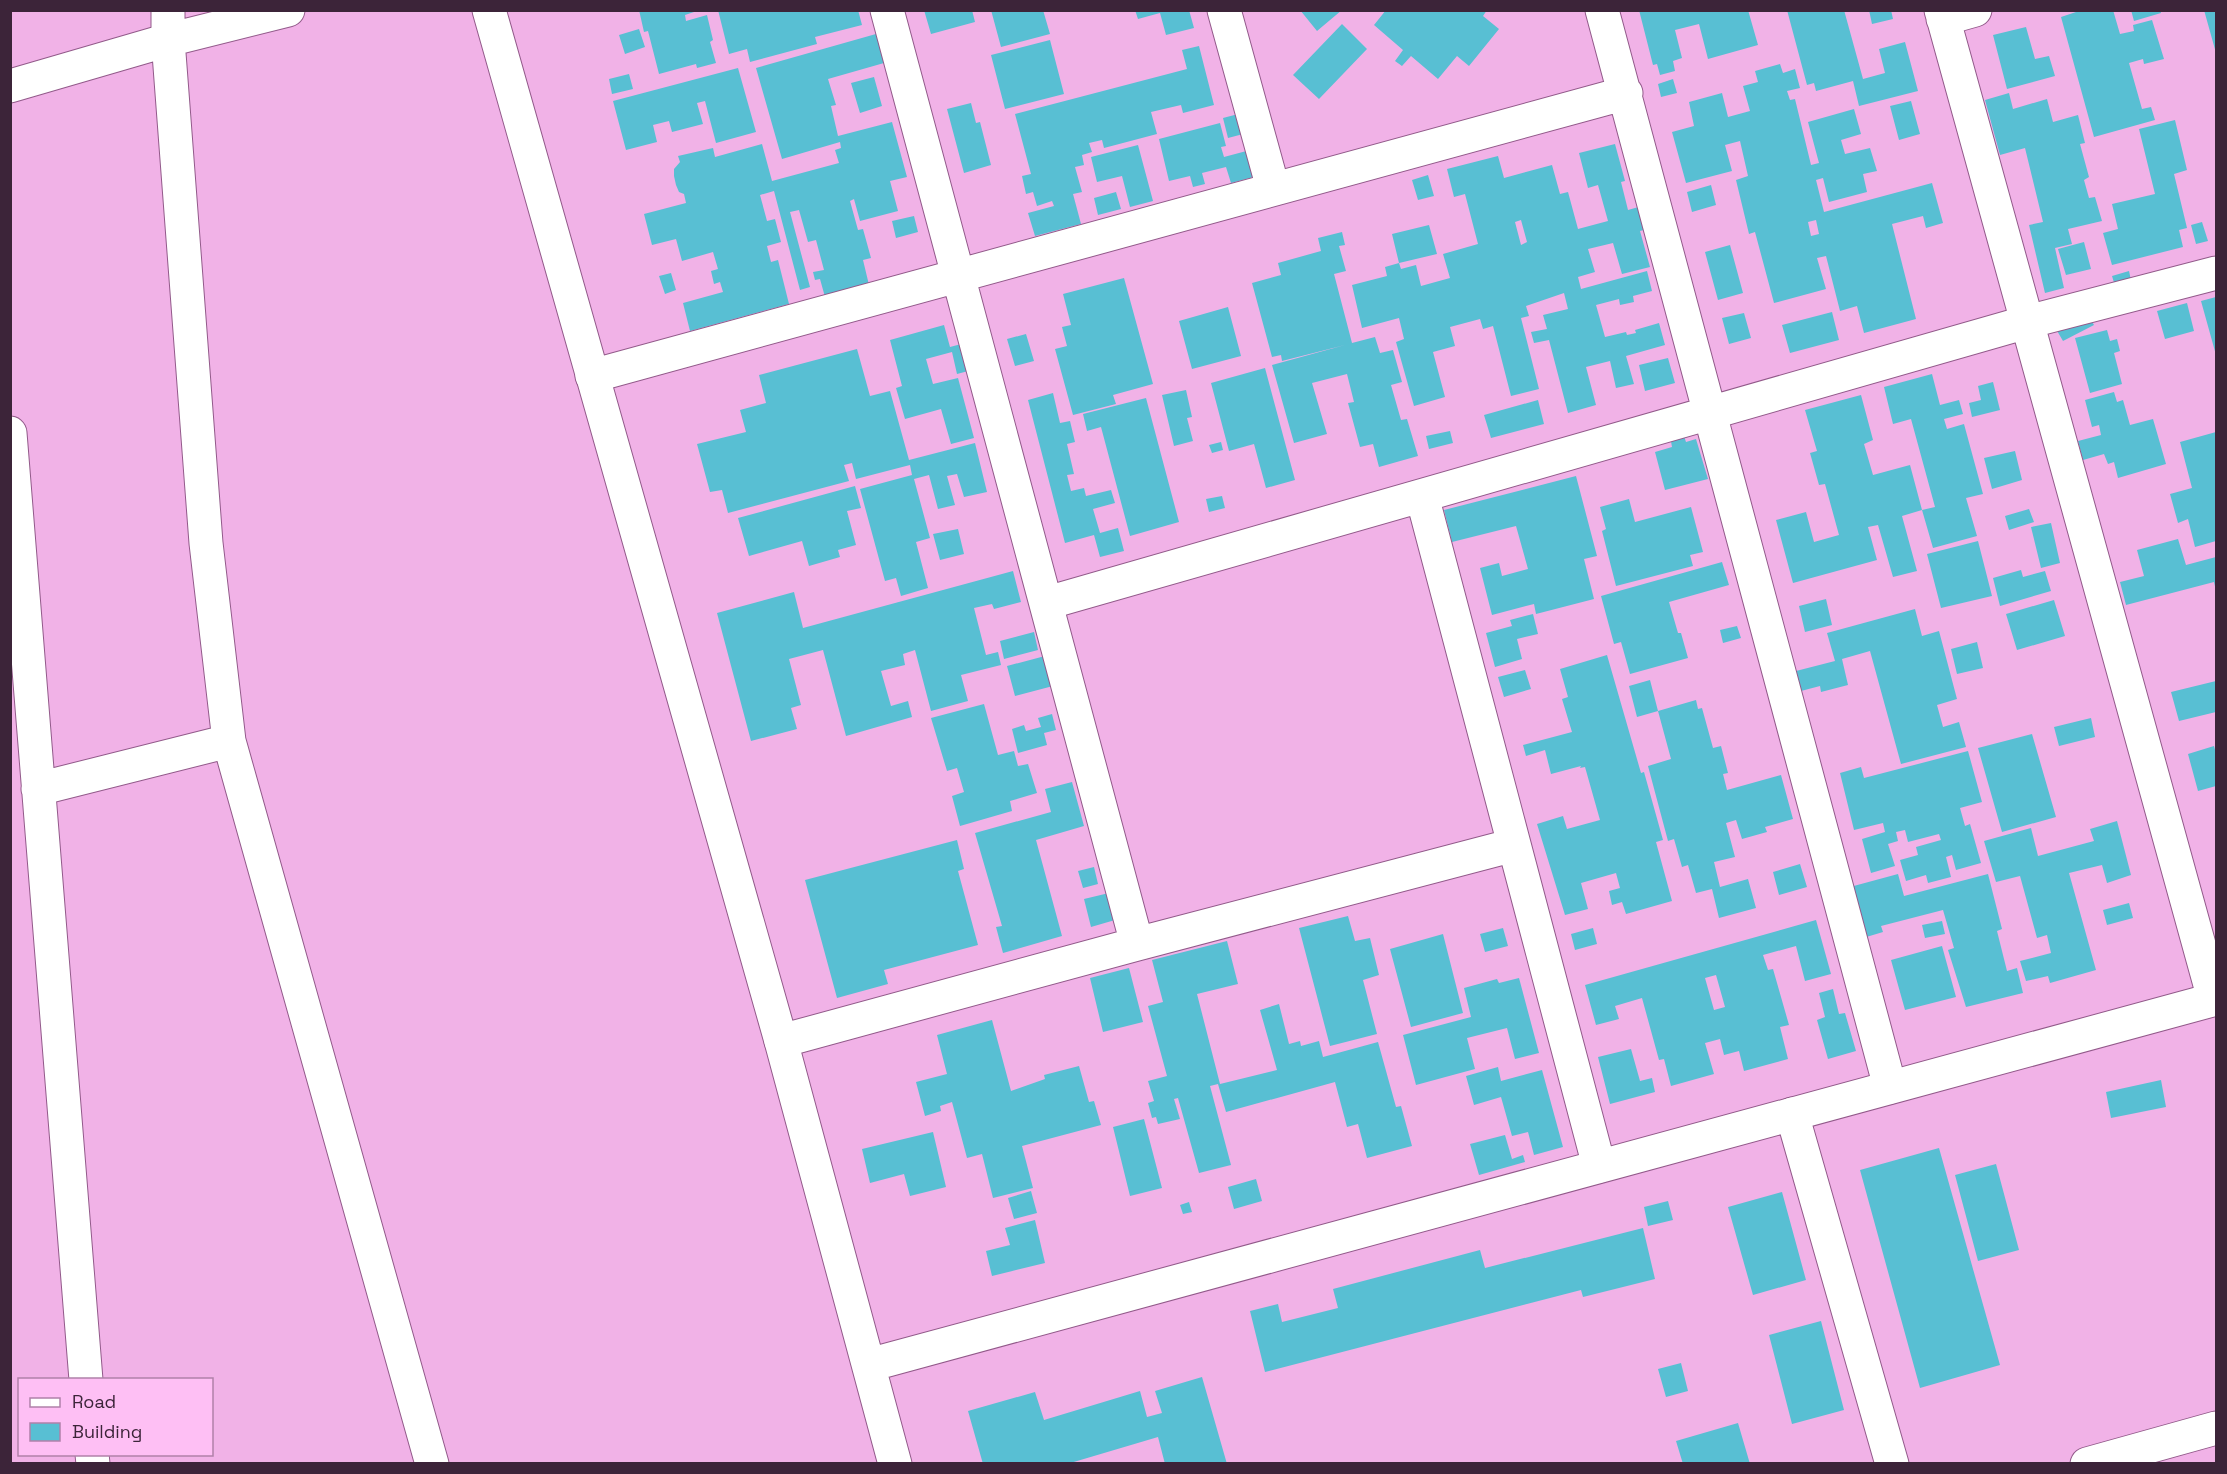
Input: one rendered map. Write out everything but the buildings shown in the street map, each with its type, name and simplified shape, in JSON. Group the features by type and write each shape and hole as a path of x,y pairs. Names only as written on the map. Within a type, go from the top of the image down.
{"street":[{"path":"10,86 168,25 288,10"},
{"path":"489,10 780,1041 895,1464"},
{"path":"887,10 1137,944"},
{"path":"1224,10 1273,188"},
{"path":"1602,10 1890,1087"},
{"path":"869,1365 2215,999 1942,15 1976,10"},
{"path":"168,25 206,543 229,741 432,1464"},
{"path":"592,376 1626,93"},
{"path":"1047,603 2027,322 2217,273"},
{"path":"10,433 86,1378"},
{"path":"1422,496 1599,1166"},
{"path":"38,789 229,741"},
{"path":"780,1041 1137,944 1515,846"},
{"path":"1792,1114 1892,1464"},
{"path":"2087,1464 2217,1428"}]}
